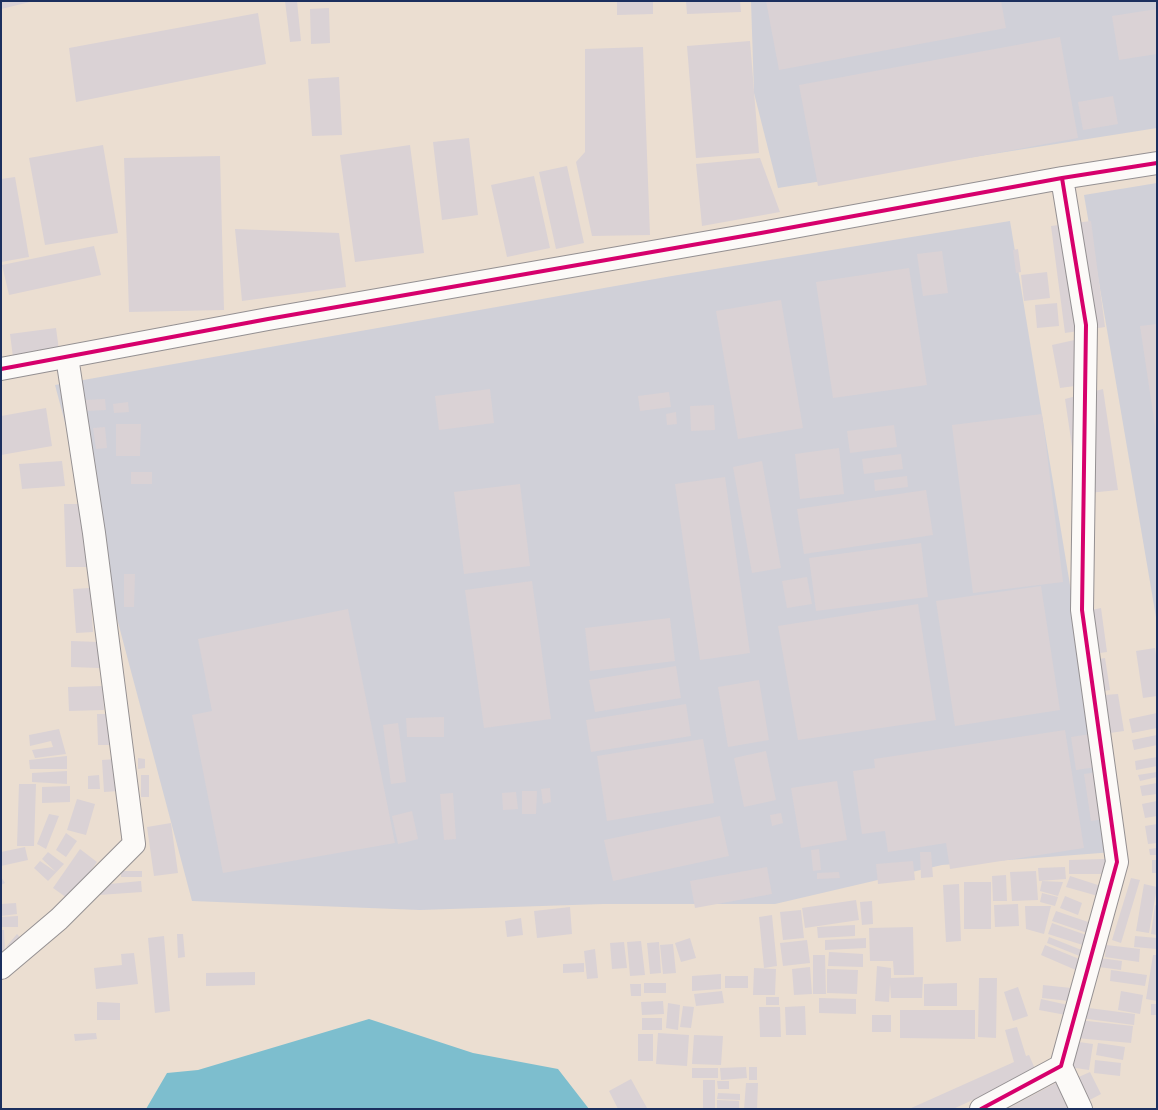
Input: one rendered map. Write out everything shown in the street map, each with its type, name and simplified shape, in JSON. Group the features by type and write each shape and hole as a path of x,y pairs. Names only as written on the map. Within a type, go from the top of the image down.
{"street":[{"path":"1,369 268,320 753,235 1062,178 1157,163"},
{"path":"1062,178 1086,325 1082,610 1117,862 1061,1066 1081,1109"},
{"path":"1,968 59,919 134,844 94,533 67,357"},
{"path":"981,1109 1061,1066"}],"shaded area":[{"path":"751,1 1157,1 1157,128 778,188 754,93"},
{"path":"1157,183 1157,623 1084,195"},
{"path":"1010,221 1114,852 942,865 775,904 603,904 420,910 192,901 55,385 672,276"}],"water":[{"path":"369,1019 473,1053 558,1069 589,1109 146,1109 167,1073 198,1070"}],"building":[{"path":"1,1 30,1 30,2 1,9"},
{"path":"285,1 297,1 301,41 290,42"},
{"path":"617,1 653,1 653,14 617,15"},
{"path":"686,1 740,1 741,12 687,14"},
{"path":"766,1 1001,1 1006,28 779,70"},
{"path":"329,8 330,43 311,44 310,9"},
{"path":"1157,9 1157,54 1119,60 1112,16"},
{"path":"258,13 266,64 76,102 69,48"},
{"path":"1060,37 1078,138 818,186 799,85"},
{"path":"750,41 759,153 696,158 687,46"},
{"path":"643,47 650,235 592,236 576,162 585,152 585,49"},
{"path":"339,77 342,135 312,136 308,79"},
{"path":"1113,96 1118,124 1083,130 1078,102"},
{"path":"469,138 478,215 442,220 433,142"},
{"path":"103,145 118,233 45,245 29,158"},
{"path":"410,145 424,253 355,262 340,155"},
{"path":"220,156 224,310 129,312 124,158"},
{"path":"760,158 780,212 702,226 696,164"},
{"path":"567,166 584,243 556,249 539,172"},
{"path":"534,176 550,248 507,257 491,185"},
{"path":"15,177 29,257 1,262 1,179"},
{"path":"1091,221 1105,327 1065,333 1051,226"},
{"path":"235,229 339,233 346,287 242,301"},
{"path":"94,246 101,275 9,295 2,265"},
{"path":"1018,249 1021,272 1016,273 1013,250"},
{"path":"942,251 948,293 923,296 917,254"},
{"path":"909,268 927,385 833,398 816,282"},
{"path":"1047,272 1050,298 1024,301 1021,275"},
{"path":"781,300 803,428 738,439 716,311"},
{"path":"1057,303 1059,326 1037,328 1035,305"},
{"path":"1157,324 1157,433 1156,433 1140,326"},
{"path":"56,328 59,350 13,357 10,334"},
{"path":"1088,337 1097,383 1060,388 1052,345"},
{"path":"490,389 494,423 439,430 435,396"},
{"path":"1103,389 1118,490 1079,494 1065,399"},
{"path":"669,392 671,407 640,411 638,396"},
{"path":"105,399 106,410 86,411 85,400"},
{"path":"128,402 129,412 114,413 113,404"},
{"path":"714,405 715,430 691,431 690,406"},
{"path":"46,408 52,446 1,455 1,416"},
{"path":"676,412 677,424 667,425 666,414"},
{"path":"1042,414 1063,582 973,593 952,425"},
{"path":"116,424 141,424 140,456 116,456"},
{"path":"894,425 897,447 850,453 847,431"},
{"path":"105,427 107,448 96,449 93,428"},
{"path":"839,448 844,494 800,499 795,454"},
{"path":"901,454 903,469 864,474 862,459"},
{"path":"62,461 65,486 22,489 19,464"},
{"path":"762,461 781,568 752,573 733,467"},
{"path":"131,472 152,472 152,484 131,484"},
{"path":"907,476 908,487 875,491 874,480"},
{"path":"725,477 750,653 700,660 675,484"},
{"path":"520,484 530,566 464,574 454,492"},
{"path":"926,490 933,535 804,554 797,509"},
{"path":"64,504 87,504 88,567 66,567"},
{"path":"921,543 928,597 816,611 809,558"},
{"path":"124,574 135,574 134,607 124,607"},
{"path":"807,577 812,604 787,608 782,581"},
{"path":"532,581 551,719 484,728 465,590"},
{"path":"1041,586 1060,710 955,726 936,601"},
{"path":"90,588 93,632 76,633 73,589"},
{"path":"918,604 936,720 798,740 778,626"},
{"path":"1101,608 1107,652 1093,654 1087,611"},
{"path":"348,609 395,843 223,873 192,715 212,711 198,639"},
{"path":"670,618 675,661 590,671 585,628"},
{"path":"71,641 99,642 99,668 71,667"},
{"path":"1155,648 1157,662 1157,696 1143,698 1136,651"},
{"path":"1105,658 1110,690 1098,692 1093,660"},
{"path":"676,666 681,698 595,712 589,680"},
{"path":"759,680 769,740 728,747 718,687"},
{"path":"103,686 104,710 69,711 68,687"},
{"path":"1118,694 1124,731 1110,733 1104,695"},
{"path":"686,704 691,736 591,752 586,720"},
{"path":"1157,713 1157,728 1132,733 1129,719"},
{"path":"97,714 112,714 112,745 98,745"},
{"path":"444,717 444,737 407,737 406,718"},
{"path":"398,723 406,782 391,784 383,725"},
{"path":"59,729 66,754 35,758 32,750 53,747 51,741 30,746 29,735"},
{"path":"1065,730 1084,848 950,869 946,843 888,852 885,831 862,834 853,771 875,768 874,759"},
{"path":"1091,734 1096,767 1076,770 1071,737"},
{"path":"1157,735 1157,745 1134,750 1132,740"},
{"path":"703,739 714,803 607,821 597,756"},
{"path":"766,751 776,800 744,807 734,758"},
{"path":"67,756 67,769 30,769 29,760"},
{"path":"1157,757 1157,766 1136,770 1135,761"},
{"path":"138,758 145,759 145,768 138,769"},
{"path":"116,759 119,791 104,792 102,760"},
{"path":"67,771 67,784 32,782 32,773"},
{"path":"1098,772 1105,819 1091,821 1084,774"},
{"path":"1157,772 1157,777 1140,781 1138,775"},
{"path":"99,775 100,789 88,789 88,776"},
{"path":"141,775 149,775 149,797 141,797"},
{"path":"837,781 847,840 801,848 791,788"},
{"path":"1157,783 1157,794 1142,796 1140,786"},
{"path":"19,784 36,784 34,846 17,846"},
{"path":"70,786 70,802 42,803 42,787"},
{"path":"550,788 551,802 543,804 541,789"},
{"path":"522,791 537,791 536,814 522,814"},
{"path":"516,792 518,809 503,810 502,793"},
{"path":"453,793 456,839 444,840 440,794"},
{"path":"77,799 95,804 86,835 67,830"},
{"path":"1157,801 1157,816 1145,818 1142,804"},
{"path":"412,811 418,839 398,844 392,816"},
{"path":"781,813 783,823 772,826 770,815"},
{"path":"49,814 59,816 46,849 37,844"},
{"path":"720,816 729,856 613,881 604,840"},
{"path":"171,823 178,873 154,876 147,827"},
{"path":"1157,824 1157,843 1148,844 1145,826"},
{"path":"66,833 77,841 66,857 56,850"},
{"path":"25,847 28,860 1,866 1,852"},
{"path":"1157,848 1157,855 1150,855 1149,849"},
{"path":"80,849 97,862 70,900 53,888"},
{"path":"819,849 821,870 813,871 811,850"},
{"path":"48,852 64,864 48,881 34,868 40,861 56,872 42,859"},
{"path":"920,852 931,852 933,877 921,878"},
{"path":"1105,859 1106,874 1069,874 1069,860"},
{"path":"1152,860 1157,860 1157,873 1152,873"},
{"path":"913,861 915,880 878,884 876,864"},
{"path":"767,867 772,894 695,908 690,881"},
{"path":"1065,867 1066,879 1039,881 1038,868"},
{"path":"121,871 142,871 142,877 121,877"},
{"path":"1036,871 1038,900 1012,901 1010,872"},
{"path":"839,872 840,878 817,879 817,873"},
{"path":"1006,875 1007,901 993,901 992,876"},
{"path":"1070,876 1101,886 1098,896 1066,887"},
{"path":"1,877 5,883 1,885"},
{"path":"1131,878 1140,880 1121,943 1112,940"},
{"path":"141,881 142,892 99,895 99,885"},
{"path":"1042,881 1063,882 1058,896 1040,891"},
{"path":"964,882 991,882 991,929 964,929"},
{"path":"959,884 961,941 946,942 943,885"},
{"path":"1144,884 1157,887 1149,933 1136,931"},
{"path":"1042,893 1058,897 1055,906 1040,902"},
{"path":"1065,896 1082,903 1078,915 1060,908"},
{"path":"856,900 859,920 805,928 802,908"},
{"path":"872,901 873,924 862,925 860,902"},
{"path":"16,903 17,914 1,916 1,904"},
{"path":"1018,904 1019,926 995,927 994,905"},
{"path":"1155,905 1157,906 1157,935 1151,934"},
{"path":"1025,906 1051,906 1044,934 1026,929"},
{"path":"570,907 572,934 537,938 534,911"},
{"path":"801,910 804,938 783,940 780,912"},
{"path":"1056,911 1097,925 1093,935 1052,921"},
{"path":"772,915 777,966 764,968 759,917"},
{"path":"18,916 18,927 1,927 1,917"},
{"path":"521,918 523,935 507,937 505,921"},
{"path":"1052,923 1092,937 1089,947 1048,934"},
{"path":"855,925 855,936 818,938 817,927"},
{"path":"913,927 914,975 894,975 893,961 870,961 869,928"},
{"path":"1,930 4,930 5,953 1,953"},
{"path":"17,934 22,939 11,951 6,947"},
{"path":"177,934 183,934 185,957 178,958"},
{"path":"164,936 170,1011 155,1013 148,938"},
{"path":"1135,936 1157,938 1157,949 1134,947"},
{"path":"1049,937 1094,955 1092,961 1047,943"},
{"path":"690,938 696,958 681,962 675,943"},
{"path":"866,938 866,948 825,950 825,940"},
{"path":"807,940 810,963 783,966 780,943"},
{"path":"641,941 645,975 630,976 627,942"},
{"path":"624,942 627,968 612,969 610,943"},
{"path":"659,942 661,973 650,974 647,943"},
{"path":"673,944 676,973 663,974 660,945"},
{"path":"1045,945 1089,963 1085,974 1041,955"},
{"path":"1106,945 1140,949 1139,962 1105,957"},
{"path":"595,949 598,978 587,979 584,951"},
{"path":"829,952 863,954 863,967 828,966"},
{"path":"134,953 138,984 96,989 94,968 122,965 121,954"},
{"path":"813,955 825,955 826,994 813,994"},
{"path":"1153,955 1157,955 1157,1001 1146,999"},
{"path":"1100,958 1122,961 1121,970 1099,967"},
{"path":"584,963 584,972 563,973 563,964"},
{"path":"877,966 891,968 891,978 923,977 922,998 891,998 890,984 889,1002 875,1001"},
{"path":"810,967 812,994 794,995 792,969"},
{"path":"754,968 776,969 775,995 753,995"},
{"path":"827,969 858,970 857,994 827,993"},
{"path":"1111,970 1147,975 1145,986 1110,981"},
{"path":"255,972 255,985 206,986 206,973"},
{"path":"721,974 721,989 692,991 692,976"},
{"path":"725,976 748,976 748,988 725,988"},
{"path":"979,978 997,978 996,1038 978,1037"},
{"path":"644,983 666,983 666,993 644,993"},
{"path":"957,983 957,1006 924,1006 924,984"},
{"path":"630,984 641,984 641,996 631,996"},
{"path":"1043,985 1071,988 1069,1001 1042,998"},
{"path":"1018,987 1028,1016 1013,1021 1004,992"},
{"path":"722,991 724,1003 696,1006 694,994"},
{"path":"1121,991 1143,995 1140,1014 1118,1010"},
{"path":"766,997 779,997 779,1005 766,1005"},
{"path":"819,998 856,999 856,1014 819,1013"},
{"path":"1041,999 1068,1005 1066,1015 1039,1010"},
{"path":"663,1001 664,1014 642,1015 641,1002"},
{"path":"97,1002 120,1003 120,1020 97,1020"},
{"path":"668,1003 680,1005 678,1030 666,1028"},
{"path":"1151,1004 1157,1004 1157,1015 1151,1015"},
{"path":"683,1006 694,1007 691,1028 680,1027"},
{"path":"805,1006 806,1035 786,1035 785,1007"},
{"path":"759,1007 780,1007 781,1037 760,1037"},
{"path":"1081,1007 1135,1014 1134,1025 1080,1018"},
{"path":"900,1010 975,1010 975,1039 900,1038"},
{"path":"872,1015 891,1015 891,1032 872,1032"},
{"path":"642,1018 662,1018 662,1030 642,1030"},
{"path":"1078,1020 1133,1026 1131,1043 1076,1038"},
{"path":"1017,1027 1026,1056 1029,1055 1036,1071 953,1109 909,1109 1014,1062 1005,1030"},
{"path":"96,1033 97,1039 75,1041 74,1034"},
{"path":"658,1033 689,1035 687,1066 656,1064"},
{"path":"638,1034 653,1034 653,1061 638,1061"},
{"path":"694,1035 723,1036 721,1065 692,1064"},
{"path":"1072,1041 1093,1044 1089,1070 1069,1067"},
{"path":"1098,1043 1125,1047 1123,1060 1096,1055"},
{"path":"1095,1060 1121,1063 1120,1076 1094,1073"},
{"path":"746,1067 747,1078 721,1080 720,1068"},
{"path":"749,1067 757,1067 757,1080 749,1080"},
{"path":"692,1068 718,1068 718,1078 692,1078"},
{"path":"1090,1072 1101,1094 1086,1102 1074,1079"},
{"path":"631,1079 647,1108 618,1109 609,1091"},
{"path":"1063,1079 1078,1109 1009,1108"},
{"path":"703,1080 715,1080 715,1109 703,1109"},
{"path":"717,1081 729,1081 729,1089 718,1089"},
{"path":"746,1083 758,1083 757,1109 744,1109"},
{"path":"718,1093 740,1094 740,1100 717,1099"},
{"path":"717,1100 739,1101 739,1109 717,1109"}],"cycle path":[{"path":"1,369 268,319 761,233 1062,178 1157,163"},
{"path":"981,1109 1061,1066 1117,862 1082,610 1086,325 1062,178"}]}
